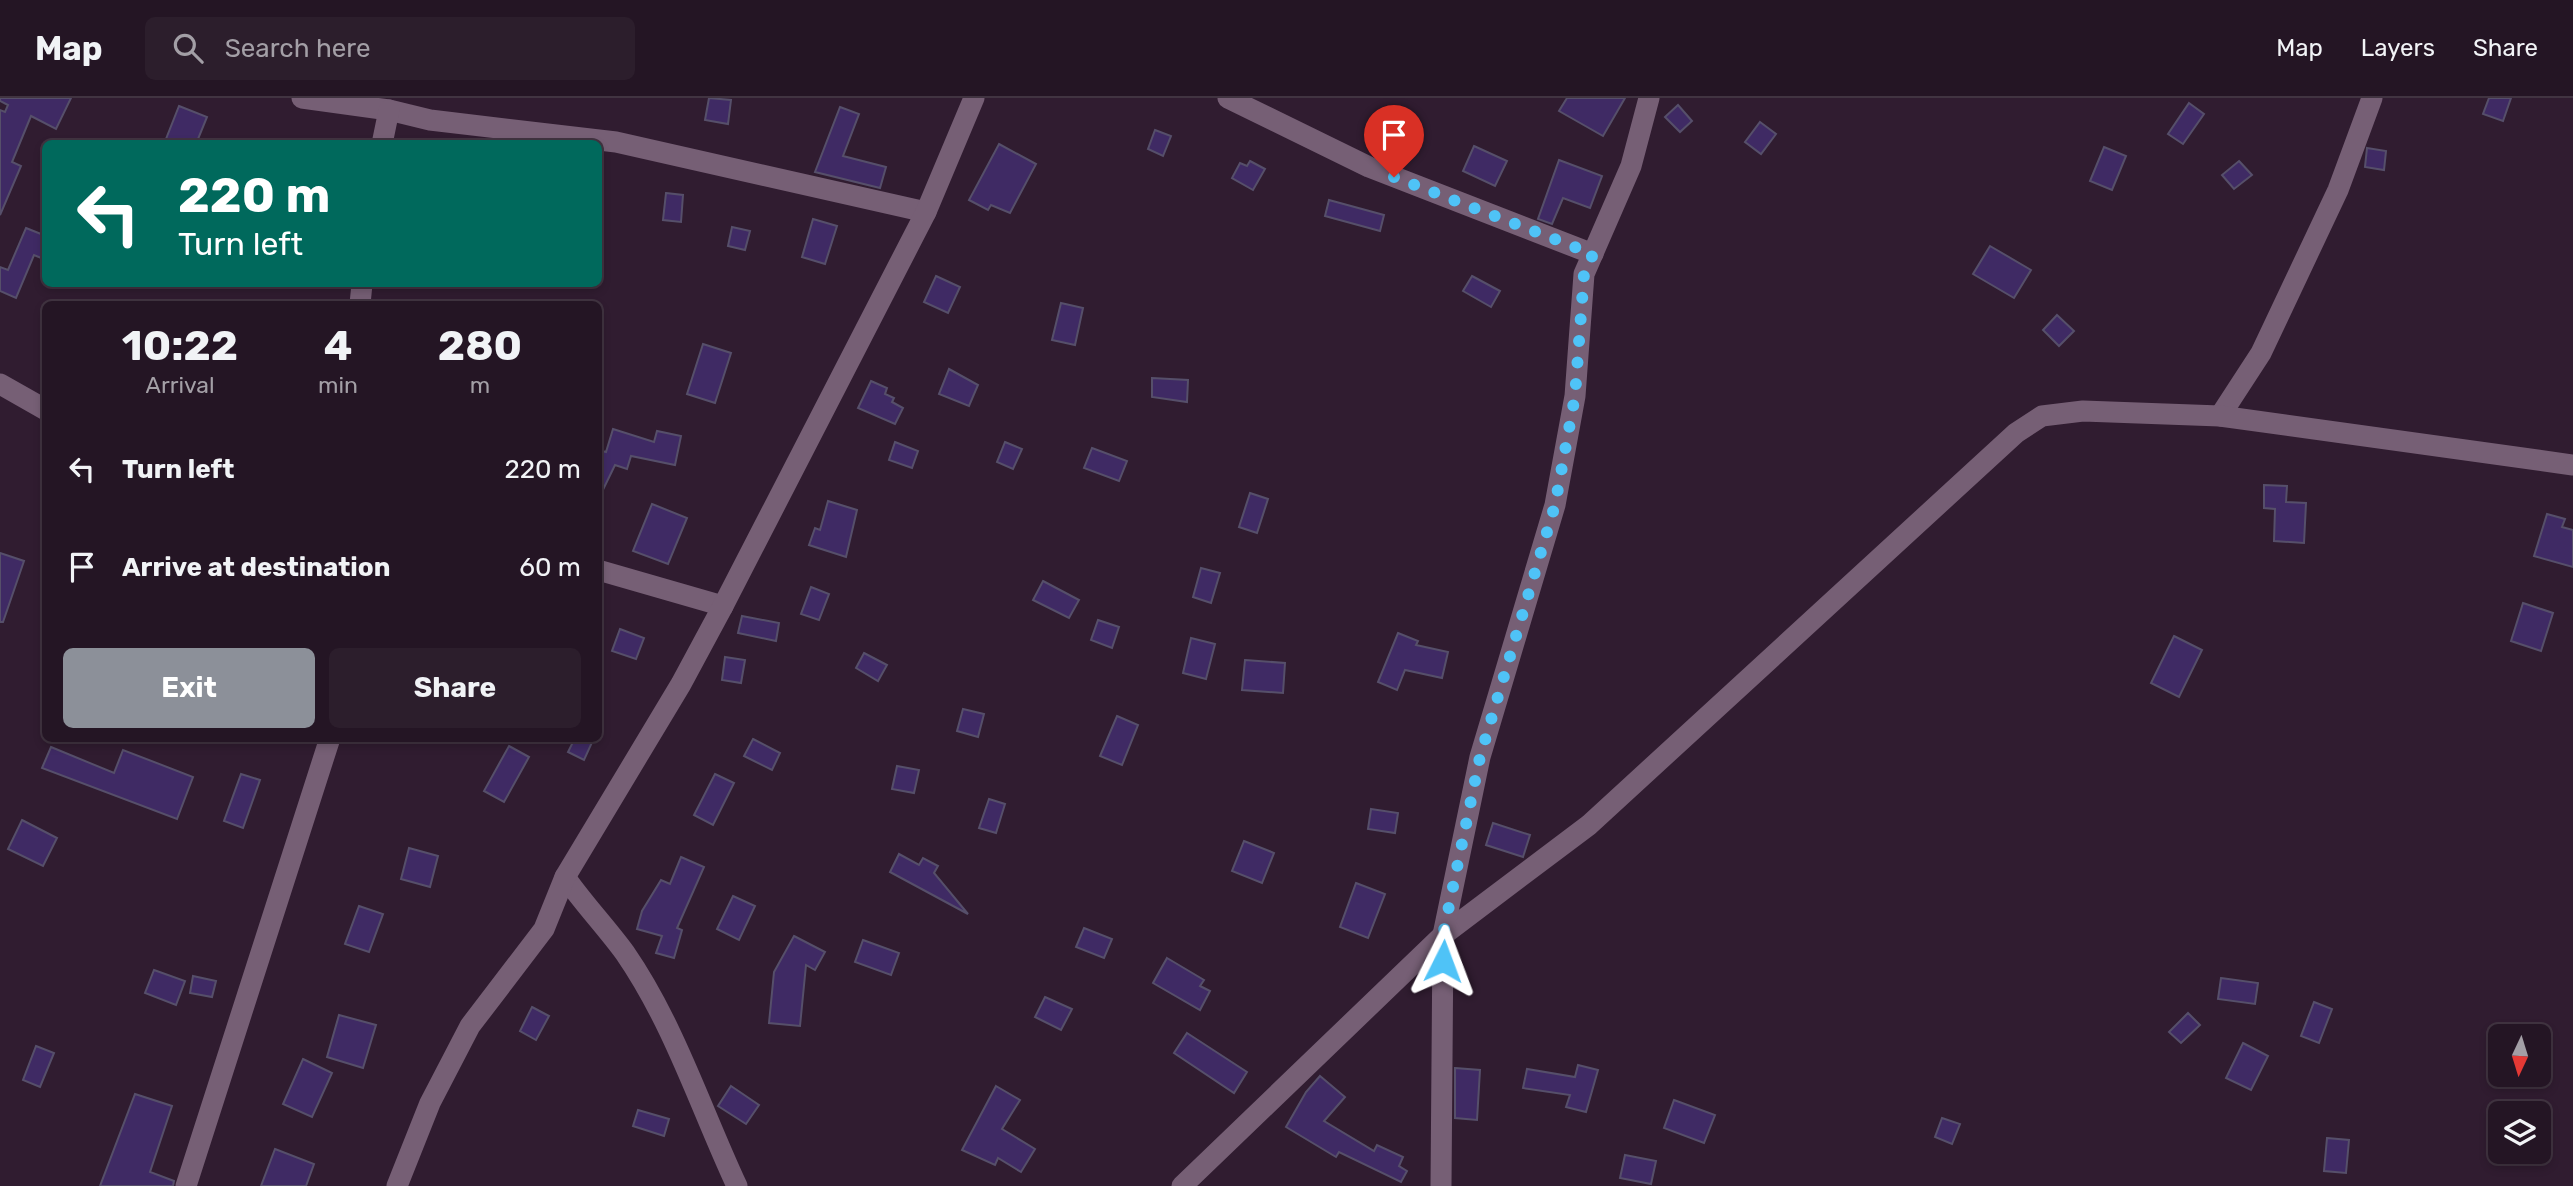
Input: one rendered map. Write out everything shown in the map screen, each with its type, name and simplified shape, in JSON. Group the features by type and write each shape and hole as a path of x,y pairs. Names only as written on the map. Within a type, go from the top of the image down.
{"street":[{"path":"302,98 389,110 430,120 599,140"},
{"path":"397,1186 430,1103 470,1026 544,929 565,877 681,684 723,606 926,212 974,98"},
{"path":"1228,98 1368,167 1593,254"},
{"path":"1441,1186 1443,935 1480,757 1555,505 1575,396 1584,274 1631,166 1649,98"},
{"path":"2220,416 2261,354 2338,190 2372,98"},
{"path":"383,140 389,110"},
{"path":"602,140 926,212"},
{"path":"0,384 42,408"},
{"path":"1182,1186 1443,935 1589,825 2016,433 2042,416 2083,411 2220,416 2573,465"},
{"path":"602,571 723,606"},
{"path":"186,1186 329,742"},
{"path":"565,877 624,953 648,993 682,1058 737,1186"}],"building":[{"path":"0,98 71,98 56,129 31,116 12,162 21,166 0,215 0,110 5,112 8,105 0,101"},
{"path":"709,98 731,100 728,124 705,120"},
{"path":"1567,98 1625,98 1603,136 1559,111"},
{"path":"2489,98 2511,98 2503,121 2483,114"},
{"path":"2189,103 2204,114 2183,144 2168,134"},
{"path":"1678,105 1692,121 1680,132 1665,117"},
{"path":"179,106 207,117 198,140 166,140"},
{"path":"840,107 859,114 843,156 886,167 880,188 815,172"},
{"path":"1760,122 1776,134 1761,154 1745,142"},
{"path":"1155,130 1171,136 1163,156 1148,149"},
{"path":"999,144 1036,164 1010,213 991,205 988,210 969,200"},
{"path":"1474,146 1507,161 1495,186 1463,171"},
{"path":"2104,147 2126,156 2112,190 2090,181"},
{"path":"2367,148 2386,151 2384,170 2365,167"},
{"path":"1559,160 1602,176 1590,208 1563,198 1552,224 1538,219"},
{"path":"1250,161 1265,169 1253,190 1232,178 1240,163 1247,166"},
{"path":"2239,161 2252,175 2234,189 2222,175"},
{"path":"666,193 683,195 681,222 663,220"},
{"path":"1329,200 1384,215 1380,231 1325,216"},
{"path":"813,219 837,226 825,264 802,257"},
{"path":"732,227 750,231 745,250 728,246"},
{"path":"26,228 42,234 42,258 34,255 16,298 0,291 0,267 8,270"},
{"path":"1990,246 2031,270 2014,298 1973,274"},
{"path":"936,276 960,287 948,313 924,302"},
{"path":"1472,276 1500,291 1491,307 1463,291"},
{"path":"1061,303 1083,308 1075,345 1052,340"},
{"path":"2057,315 2074,331 2059,346 2043,330"},
{"path":"703,344 731,353 715,403 687,394"},
{"path":"949,369 978,385 969,406 939,394"},
{"path":"1152,378 1188,380 1187,402 1152,397"},
{"path":"871,381 887,388 885,394 894,398 892,402 903,408 895,424 858,408"},
{"path":"613,429 654,442 657,431 681,436 675,465 631,456 627,469 615,465 602,492 602,451 606,452"},
{"path":"895,442 918,451 912,468 889,460"},
{"path":"1005,442 1022,449 1013,469 997,462"},
{"path":"1092,448 1127,461 1119,481 1084,468"},
{"path":"2264,485 2287,486 2286,502 2306,503 2304,543 2274,541 2275,509 2264,508"},
{"path":"1250,493 1268,499 1257,533 1239,527"},
{"path":"828,501 857,510 846,557 809,545 815,528 820,530"},
{"path":"652,504 687,518 668,564 633,551"},
{"path":"2547,514 2565,519 2562,527 2573,530 2573,567 2534,556"},
{"path":"0,553 24,561 3,622 0,622"},
{"path":"1201,568 1220,573 1211,603 1193,597"},
{"path":"1043,581 1079,600 1069,618 1033,600"},
{"path":"811,587 829,594 819,620 801,614"},
{"path":"2523,603 2553,613 2541,651 2511,641"},
{"path":"742,616 779,623 776,641 738,633"},
{"path":"1098,620 1119,627 1112,648 1091,640"},
{"path":"620,629 644,638 636,659 612,651"},
{"path":"1398,633 1418,641 1416,645 1448,652 1442,678 1405,670 1397,690 1378,682"},
{"path":"2174,636 2202,650 2179,697 2151,683"},
{"path":"1191,638 1215,644 1206,679 1183,673"},
{"path":"864,653 887,665 878,681 856,668"},
{"path":"725,657 745,660 741,683 722,680"},
{"path":"1245,660 1285,663 1283,693 1242,690"},
{"path":"963,709 984,714 978,737 957,731"},
{"path":"1117,716 1138,725 1122,765 1100,756"},
{"path":"753,739 780,753 772,770 744,756"},
{"path":"573,742 592,742 584,760 568,752"},
{"path":"509,746 529,757 504,802 484,791"},
{"path":"51,747 114,773 123,750 193,777 177,819 42,768"},
{"path":"897,766 919,770 914,793 892,789"},
{"path":"241,774 260,780 243,828 224,821"},
{"path":"715,774 734,783 713,825 694,815"},
{"path":"989,799 1005,804 996,833 979,828"},
{"path":"1371,809 1398,813 1395,833 1368,829"},
{"path":"22,820 57,838 43,866 8,849"},
{"path":"1493,823 1530,835 1523,857 1486,845"},
{"path":"1244,841 1274,853 1262,883 1232,871"},
{"path":"409,848 438,856 430,887 401,879"},
{"path":"899,854 919,865 923,858 938,866 934,873 968,914 890,872"},
{"path":"681,857 704,867 677,928 682,930 674,958 656,953 662,936 637,929 642,911 661,880 670,884"},
{"path":"1356,883 1385,894 1368,938 1340,927"},
{"path":"733,896 755,906 739,940 717,929"},
{"path":"359,906 383,914 369,952 345,944"},
{"path":"1084,928 1112,939 1104,958 1076,947"},
{"path":"794,936 825,952 815,970 806,965 800,1026 769,1023 774,972"},
{"path":"863,940 899,953 891,975 855,962"},
{"path":"1167,958 1204,980 1200,986 1210,991 1200,1010 1153,983"},
{"path":"154,970 185,981 176,1005 145,993"},
{"path":"193,976 216,981 212,997 190,993"},
{"path":"2221,978 2258,983 2255,1004 2218,999"},
{"path":"1045,997 1072,1009 1061,1030 1035,1017"},
{"path":"2314,1002 2332,1009 2319,1043 2301,1036"},
{"path":"532,1007 549,1016 536,1040 520,1031"},
{"path":"2188,1013 2200,1025 2181,1043 2169,1032"},
{"path":"339,1015 376,1025 363,1068 327,1057"},
{"path":"1187,1033 1247,1072 1234,1093 1174,1053"},
{"path":"2243,1043 2268,1056 2251,1090 2226,1078"},
{"path":"36,1046 54,1053 40,1087 23,1080"},
{"path":"303,1059 332,1073 312,1117 283,1104"},
{"path":"1578,1065 1598,1070 1586,1112 1566,1107 1570,1095 1523,1088 1527,1069 1575,1077"},
{"path":"1455,1068 1480,1070 1477,1120 1455,1118"},
{"path":"1320,1076 1345,1097 1324,1121 1374,1151 1377,1145 1403,1157 1399,1166 1407,1171 1401,1182 1339,1152 1336,1157 1286,1127 1306,1092"},
{"path":"731,1086 759,1105 746,1124 718,1106"},
{"path":"996,1086 1020,1100 1002,1129 1035,1149 1021,1172 998,1158 995,1165 962,1150"},
{"path":"135,1094 172,1106 150,1172 174,1181 173,1186 100,1186"},
{"path":"1674,1100 1715,1115 1704,1143 1664,1128"},
{"path":"638,1110 669,1119 664,1136 633,1126"},
{"path":"1942,1118 1960,1124 1952,1144 1935,1137"},
{"path":"2327,1138 2349,1140 2346,1173 2324,1171"},
{"path":"275,1149 314,1164 306,1186 261,1186"},
{"path":"1625,1155 1656,1161 1651,1184 1620,1178"}],"route":[{"path":"1394,177 1593,254 1584,274 1575,396 1555,505 1480,757 1443,935 1443,961"}]}
